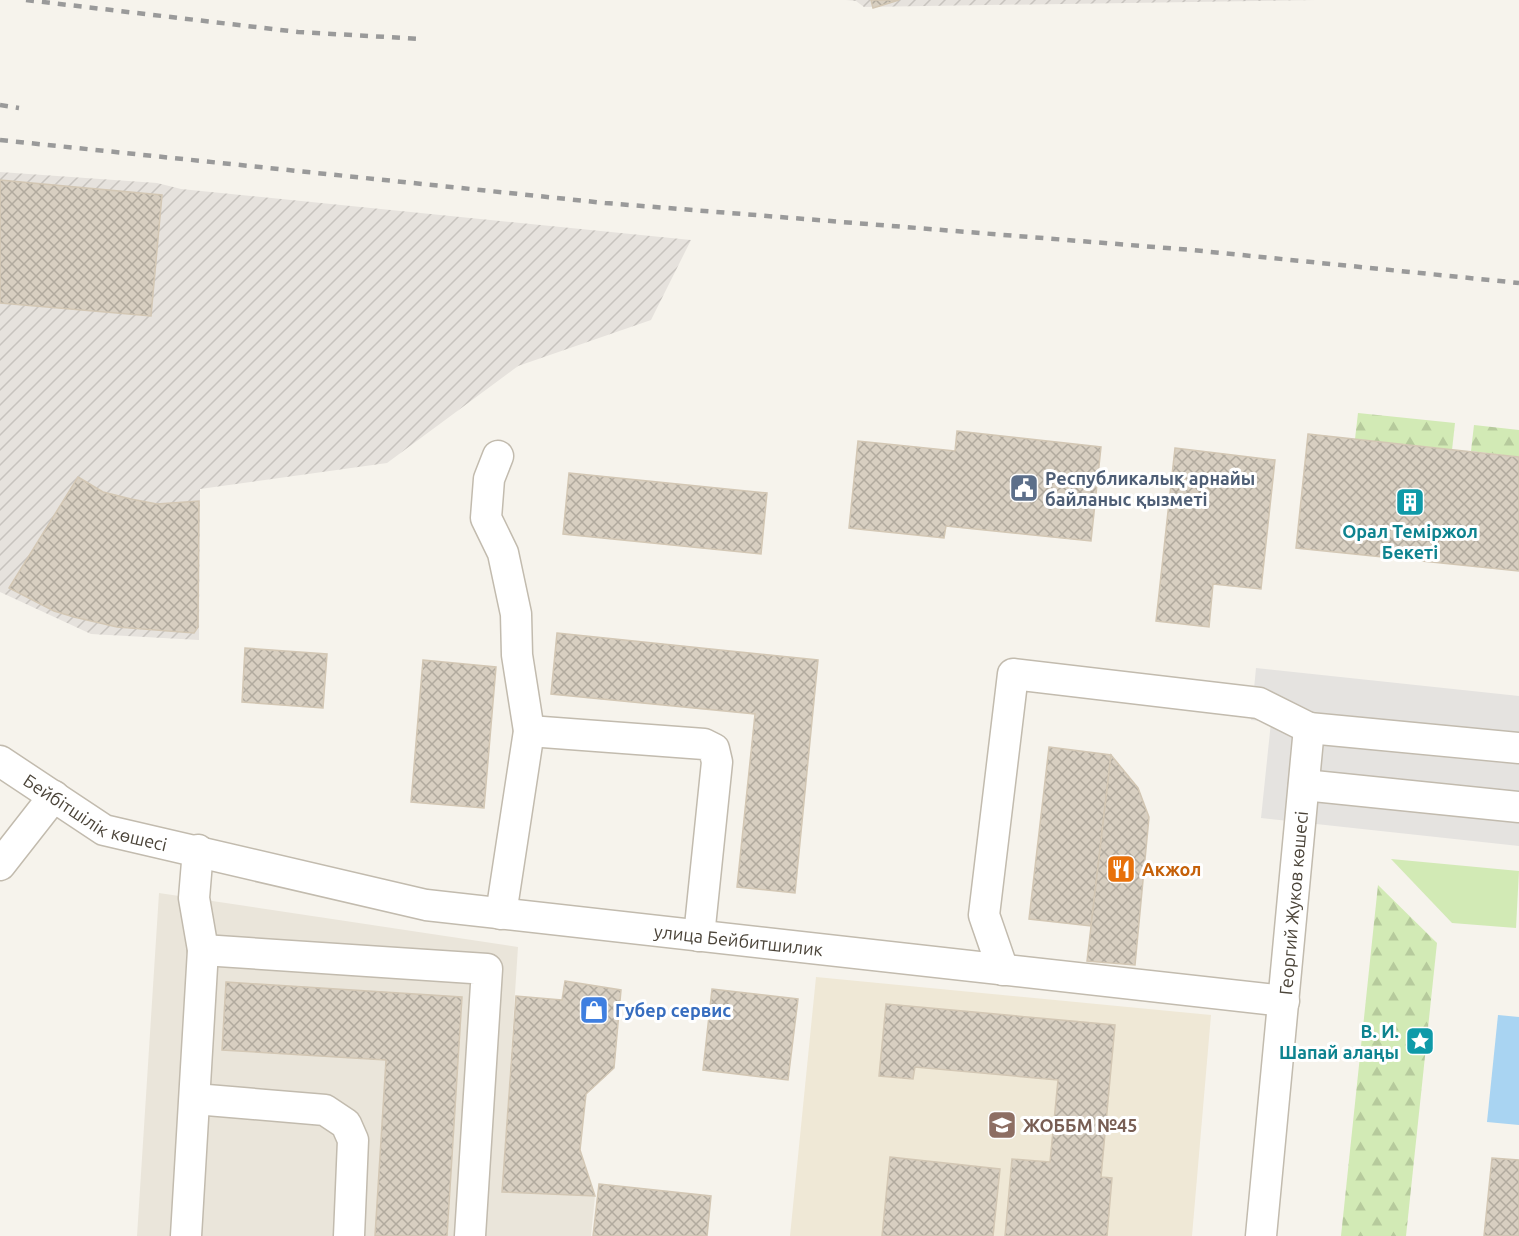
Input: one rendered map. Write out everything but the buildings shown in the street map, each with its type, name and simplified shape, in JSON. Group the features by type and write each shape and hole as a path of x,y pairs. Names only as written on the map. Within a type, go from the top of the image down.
{"street":[{"path":"498,456 489,478 486,518 502,553 516,614 517,655 529,731 501,914"},
{"path":"1003,969 984,915 1013,674 1259,703 1309,728 1519,748"},
{"name":"Георгий Жуков көшесі","path":"1261,1236 1309,728"},
{"path":"529,731 704,744 714,749 717,762 699,936"},
{"name":"Бейбітшілік көшесі","path":"0,761 104,830 198,850"},
{"path":"1304,785 1519,807"},
{"path":"0,865 54,796"},
{"path":"186,1236 203,950 194,898 198,850"},
{"name":"улица Бейбитшилик","path":"198,850 426,905 1284,1000"},
{"path":"203,950 487,969 470,1236"},
{"path":"195,1099 325,1110 346,1124 353,1140 349,1236"}],"shaded area":[{"path":"846,0 1316,0 864,7 856,1"},
{"path":"0,172 157,183 181,189 691,240 651,320 518,366 387,463 200,489 199,640 91,634 0,592"},
{"path":"1256,668 1519,696 1519,846 1261,818 1271,722 1251,720"},
{"path":"159,893 518,947 502,1191 595,1196 591,1236 137,1236"},
{"name":"ЖОББМ №45","path":"816,977 1211,1015 1192,1236 790,1236"}],"green space":[{"path":"1358,413 1455,423 1452,450 1355,439"},
{"path":"1474,425 1519,430 1519,457 1471,451"},
{"path":"1391,859 1519,871 1516,928 1452,923"},
{"path":"1378,885 1437,943 1406,1236 1341,1236"}],"water":[{"path":"1498,1015 1519,1017 1519,1125 1487,1122"}],"railway":[{"path":"26,0 298,32 422,39"},
{"path":"0,105 19,108"},
{"path":"0,140 605,203 1192,250 1519,283"}],"place":[{"name":"Республикалық арнайы байланыс қызметі","path":"1024,488"},
{"name":"Орал Теміржол Бекеті","path":"1410,502"},
{"name":"Акжол","path":"1121,869"},
{"name":"Губер сервис","path":"594,1010"},
{"name":"В. И. Шапай алаңы","path":"1420,1041"},
{"name":"ЖОББМ №45","path":"1002,1125"}]}
